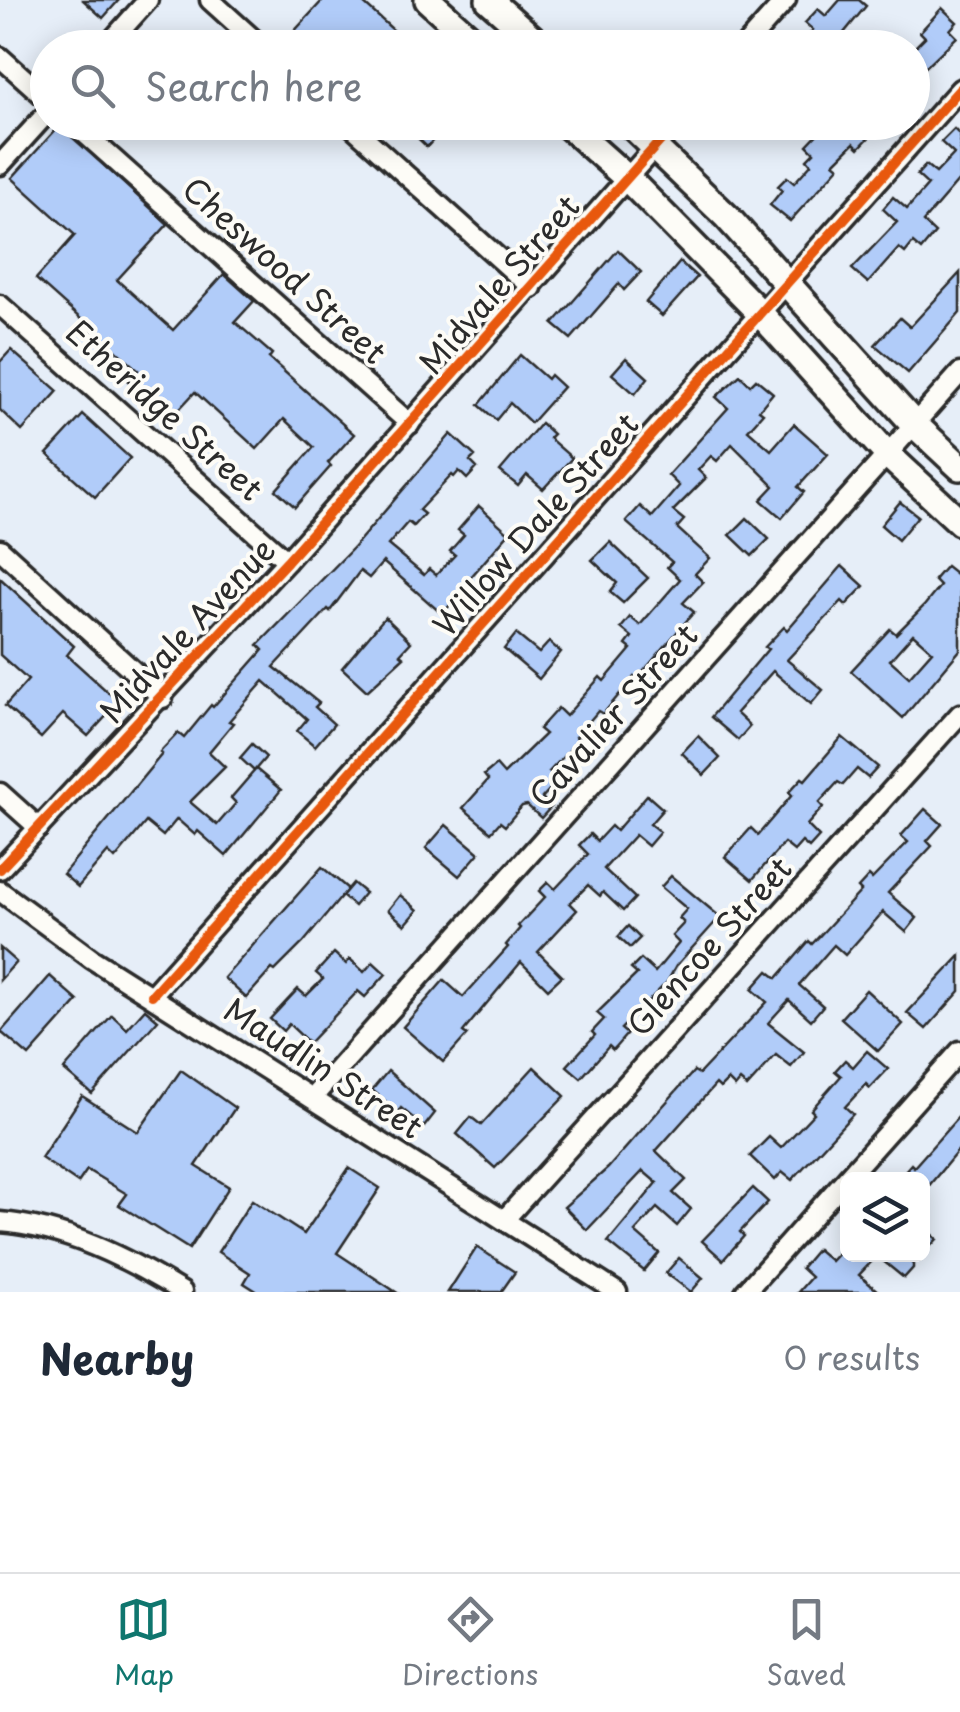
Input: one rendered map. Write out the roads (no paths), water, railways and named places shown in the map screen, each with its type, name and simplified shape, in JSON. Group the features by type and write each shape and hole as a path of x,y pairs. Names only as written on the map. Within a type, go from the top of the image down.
{"main road":[{"path":"489,0 523,30"},
{"path":"430,1 461,30"},
{"path":"584,140 759,312 888,455 960,522"},
{"path":"647,140 727,217 914,424 960,467"}],"street":[{"path":"121,30 148,0"},
{"path":"210,0 243,30"},
{"path":"760,30 786,0"},
{"path":"0,58 30,84"},
{"name":"Willow Dale Street","path":"930,121 960,88"},
{"path":"0,165 30,132"},
{"name":"Cheswood Street","path":"92,140 410,424"},
{"path":"367,140 532,288"},
{"path":"627,178 661,140"},
{"name":"Willow Dale Street","path":"152,996 913,140"},
{"name":"Midvale Street","path":"410,424 627,178"},
{"name":"Etheridge Street","path":"0,306 287,561"},
{"name":"Cavalier Street","path":"312,1098 960,373"},
{"name":"Midvale Avenue","path":"0,869 162,698 410,424"},
{"path":"0,549 162,698"},
{"name":"Glencoe Street","path":"504,1220 960,714"},
{"path":"0,794 39,828"},
{"name":"Maudlin Street","path":"0,891 92,959 617,1292"},
{"path":"745,1292 960,1050"},
{"path":"0,1222 75,1237 182,1292"}]}
